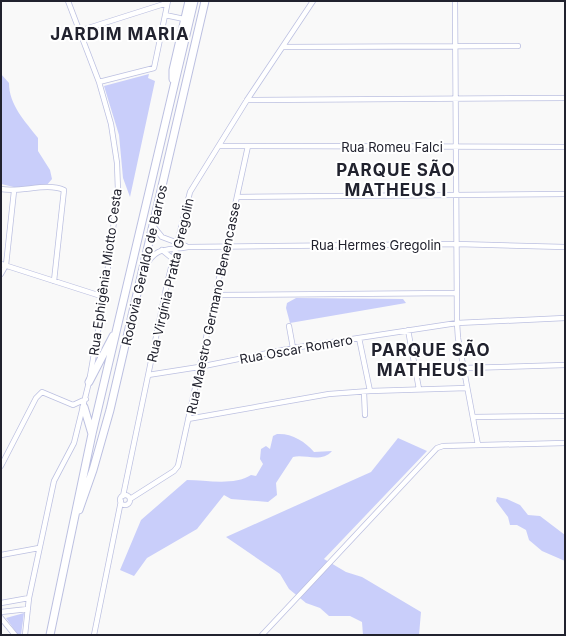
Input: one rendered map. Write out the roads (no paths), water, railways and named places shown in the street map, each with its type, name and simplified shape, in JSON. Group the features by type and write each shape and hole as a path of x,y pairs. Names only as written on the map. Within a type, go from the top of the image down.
{"highway":[{"path":"173,93 173,70 189,1"},
{"name":"Rodovia Geraldo de Barros","path":"50,635 71,527 92,434 194,1"},
{"name":"Rodovia Geraldo de Barros","path":"71,527 90,480 103,437 205,1"},
{"path":"89,382 118,325"},
{"path":"84,407 92,434"}],"street":[{"name":"Rua Ephigênia Miotto Cesta","path":"25,635 39,548 54,481 74,443 86,398 104,297 118,176 111,124 99,82 68,1"},
{"name":"Rua Virgínia Pratta Gregolin","path":"121,501 176,243 190,192 247,100 313,1"},
{"path":"455,1 457,99 457,322 458,338 478,445"},
{"path":"80,30 167,2 154,68 99,82"},
{"path":"165,15 184,19"},
{"path":"283,47 518,46"},
{"path":"247,100 565,98"},
{"name":"Rua Romeu Falci","path":"219,146 565,147"},
{"name":"Rua Maestro Germano Benencasse","path":"130,499 176,469 248,146"},
{"path":"1,189 14,191 59,188 64,190 65,194 54,281"},
{"path":"1,274 4,264 14,191"},
{"path":"237,197 565,194"},
{"name":"Rua Hermes Gregolin","path":"153,225 162,237 188,247"},
{"name":"Rua Hermes Gregolin","path":"162,250 188,247 225,246 457,244 565,247"},
{"path":"141,276 154,253 162,250 173,259"},
{"path":"4,264 104,297"},
{"path":"216,295 456,293"},
{"name":"Rua Oscar Romero","path":"148,375 199,367 293,348 457,322 565,318"},
{"path":"289,326 293,348"},
{"path":"408,330 419,388"},
{"path":"359,338 370,391"},
{"path":"464,368 565,365"},
{"path":"188,419 315,396 419,388 467,388"},
{"path":"1,466 36,398 42,392 73,405 86,398"},
{"path":"364,392 366,415"},
{"path":"473,416 565,416"},
{"path":"262,635 437,448 443,446 565,443"},
{"path":"94,635 121,501 126,505 130,499 127,495 122,496"},
{"path":"1,555 39,548"},
{"path":"1,603 30,598"},
{"path":"1,612 28,609"},
{"path":"1,618 16,635"}],"district":[{"name":"JARDIM MARIA","path":"120,34"},
{"name":"PARQUE SÃO MATHEUS I","path":"396,180"},
{"name":"PARQUE SÃO MATHEUS II","path":"431,360"}]}
